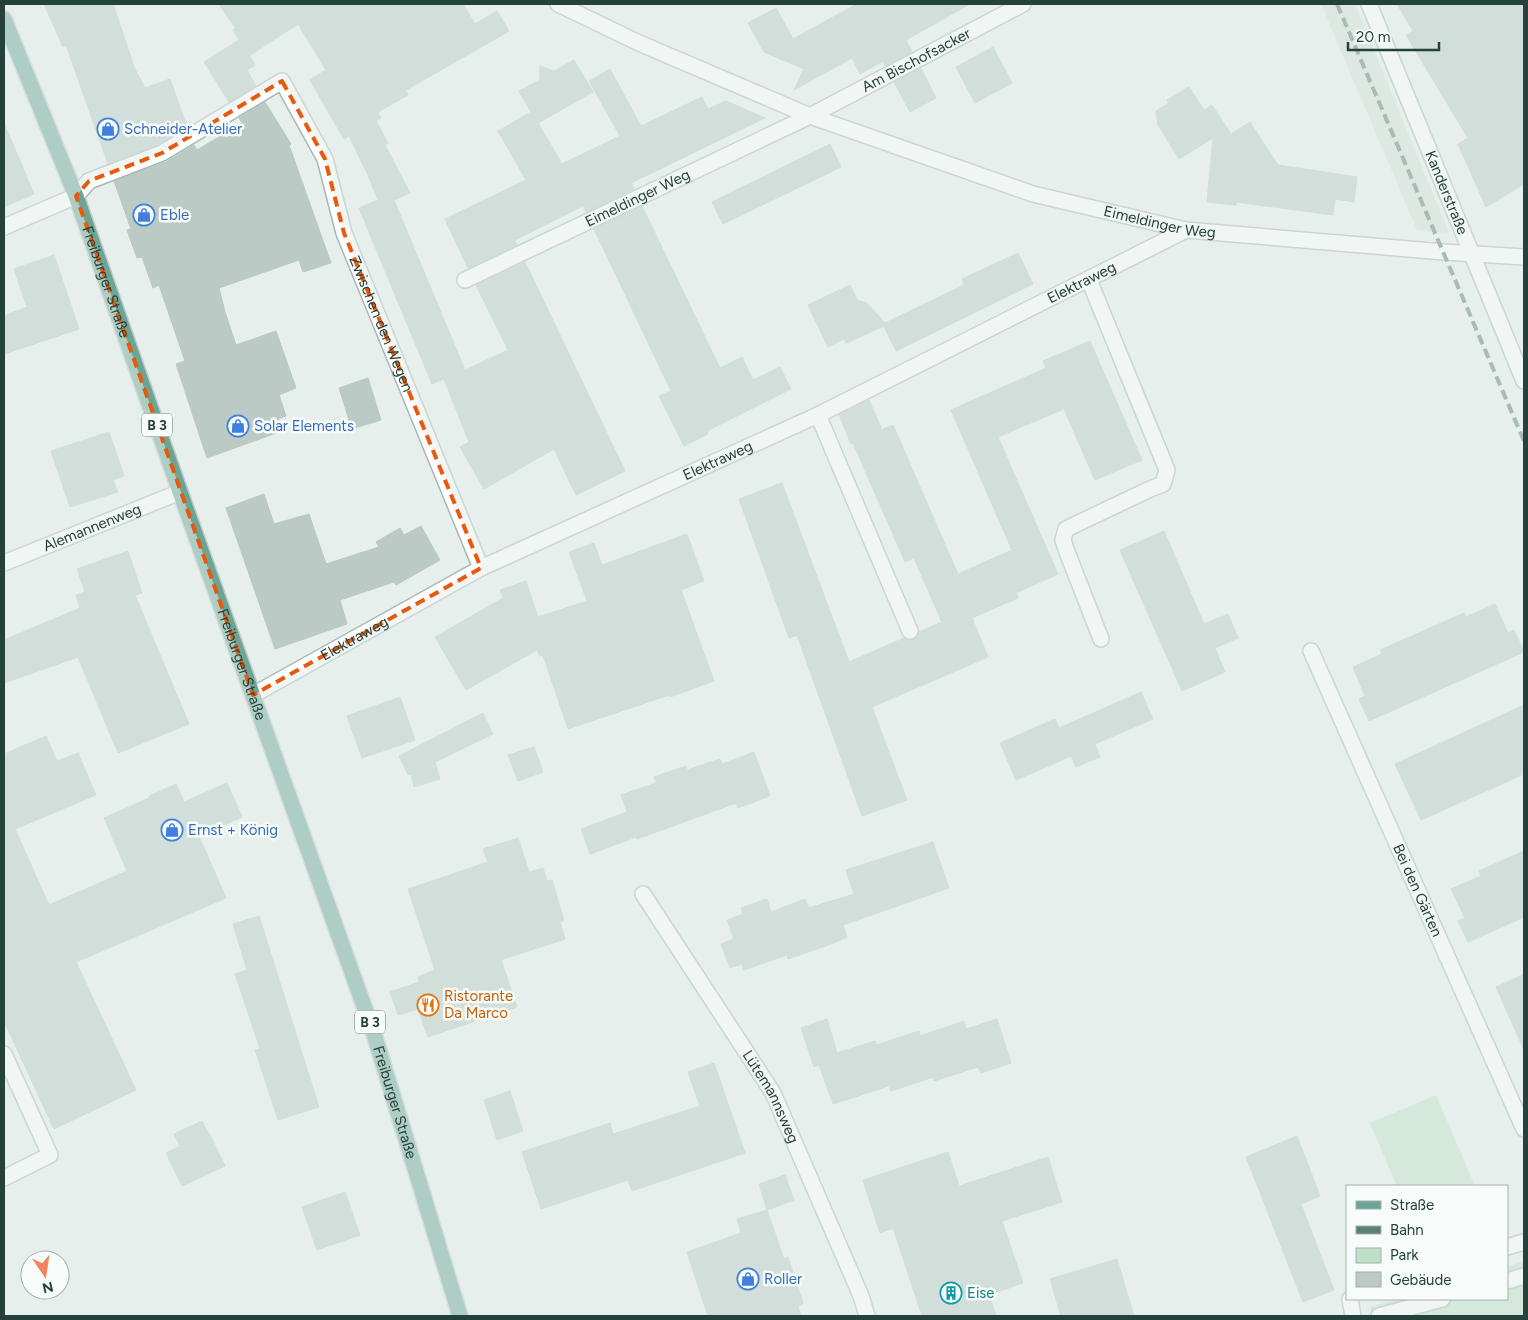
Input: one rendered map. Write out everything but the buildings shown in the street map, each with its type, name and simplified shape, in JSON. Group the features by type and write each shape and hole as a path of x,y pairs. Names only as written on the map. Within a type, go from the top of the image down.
{"main road":[{"name":"Freiburger Straße","path":"4,19 76,196 374,1034 460,1316"}],"street":[{"name":"Eimeldinger Weg","path":"558,4 639,43 810,116 1033,194 1186,230 1524,257"},
{"name":"Am Bischofsacker","path":"810,116 1023,4"},
{"name":"Kanderstraße","path":"1369,4 1524,381"},
{"name":"Zwischen den Wegen","path":"76,196 89,181 162,153 282,81 325,159 344,233 482,568"},
{"name":"Eimeldinger Weg","path":"465,280 810,116"},
{"path":"4,227 76,196"},
{"name":"Elektraweg","path":"253,695 482,568 818,415 1186,230"},
{"path":"1089,280 1167,470 1163,484 1066,529 1063,540 1100,639"},
{"path":"818,415 910,631"},
{"name":"Alemannenweg","path":"4,564 180,492"},
{"name":"Bei den Gärten","path":"1312,651 1524,1129"},
{"name":"Lütemannsweg","path":"643,894 773,1093 861,1296 867,1316"},
{"path":"4,1054 50,1155 4,1178"},
{"path":"1508,1247 1524,1242"},
{"path":"1508,1280 1524,1276"},
{"path":"1350,1300 1353,1316"},
{"path":"1380,1316 1438,1300"}],"highlighted area":[{"path":"282,81 325,159 344,233 481,568 253,695 76,196 89,181 162,153"}],"shaded area":[{"path":"1321,4 1355,4 1449,233 1417,230"}],"green space":[{"path":"1436,1095 1475,1185 1397,1185 1370,1123"},
{"path":"1524,1261 1524,1316 1372,1316 1370,1307 1394,1300 1508,1300 1508,1267"}],"railway":[{"path":"1337,4 1524,441"}],"place":[{"name":"Schneider-Atelier","path":"108,129"},
{"name":"Eble","path":"144,215"},
{"name":"Solar Elements","path":"238,426"},
{"name":"Ernst + König","path":"172,830"},
{"name":"Ristorante Da Marco","path":"428,1005"},
{"name":"Roller","path":"748,1279"},
{"name":"Eise","path":"951,1293"}]}
